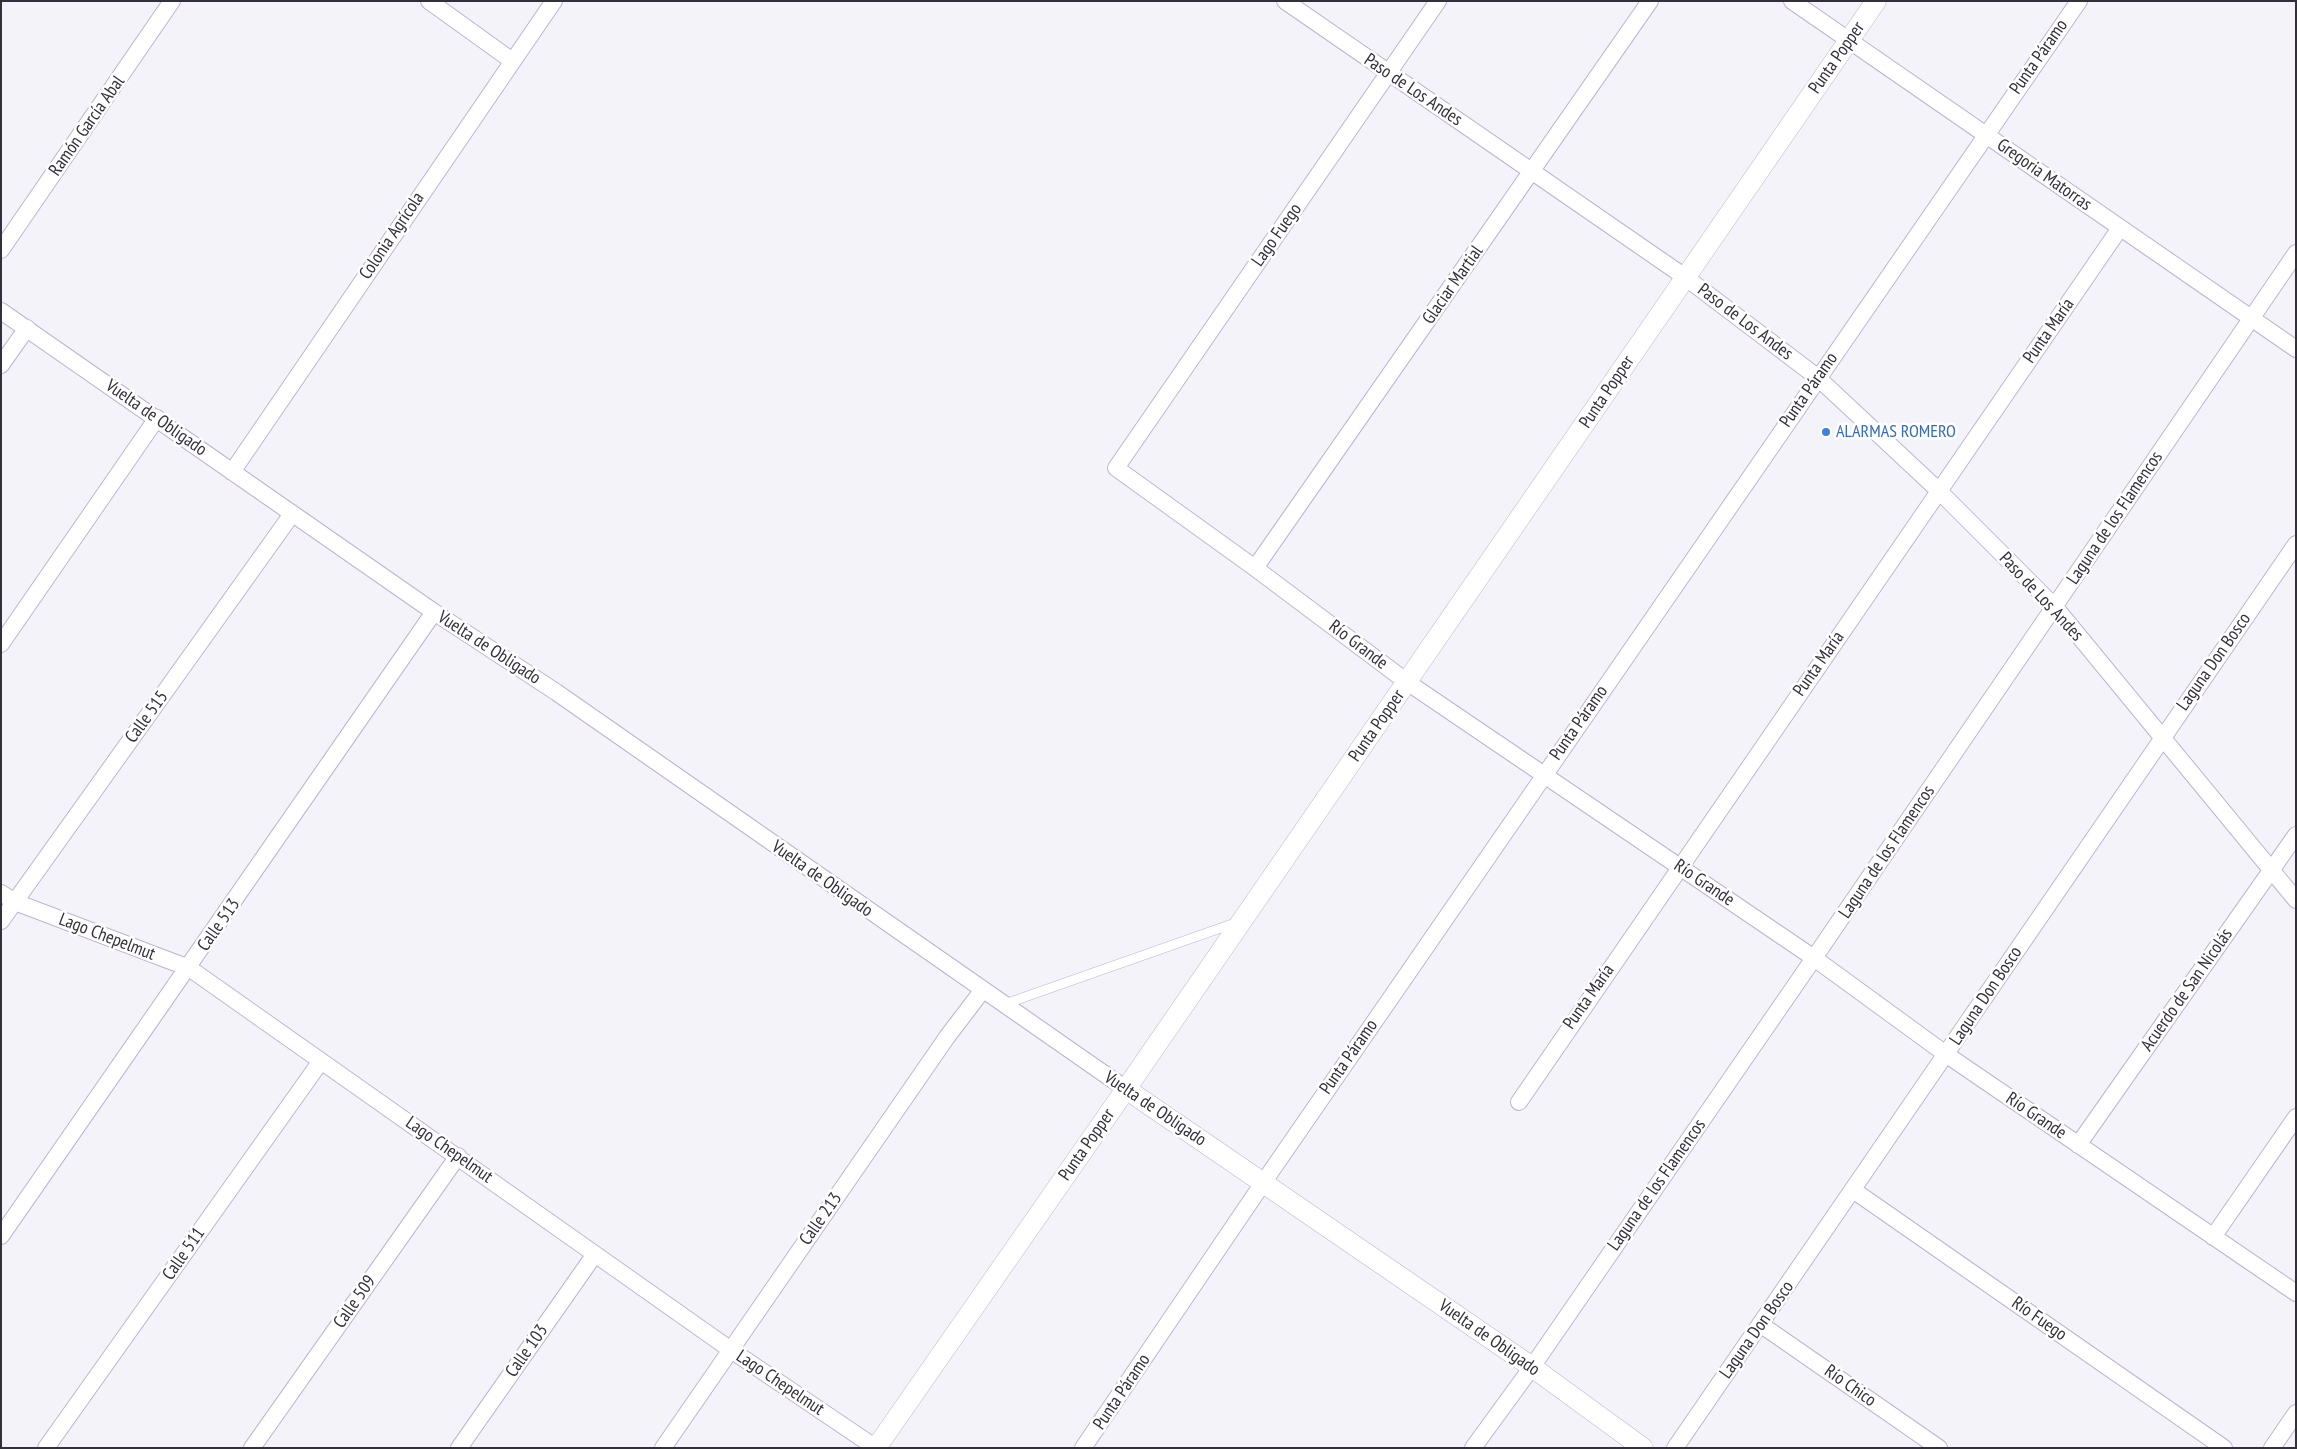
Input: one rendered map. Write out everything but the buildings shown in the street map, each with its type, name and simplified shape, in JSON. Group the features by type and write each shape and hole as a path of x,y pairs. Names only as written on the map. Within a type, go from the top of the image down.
{"street":[{"name":"Ramón García Abal","path":"1,250 172,1"},
{"path":"429,1 511,60"},
{"name":"Colonia Agrícola","path":"232,472 511,60 554,1"},
{"name":"Paso de Los Andes","path":"1285,1 1685,277 1817,377 1938,490 2055,607 2296,900"},
{"name":"Lago Fuego","path":"1116,468 1438,1"},
{"name":"Glaciar Martial","path":"1255,568 1650,1"},
{"name":"Gregoria Matorras","path":"1792,1 2296,349"},
{"name":"Punta Popper","path":"876,1448 1126,1090 1876,1"},
{"name":"Punta Páramo","path":"1083,1448 1262,1183 1817,377 2079,1"},
{"name":"Punta María","path":"1519,1102 1679,866 2120,228"},
{"name":"Laguna de los Flamencos","path":"1473,1448 1532,1367 1814,958 2296,253"},
{"name":"Vuelta de Obligado","path":"1,311 434,612 556,692 1002,1005 1532,1367 1643,1448"},
{"path":"1,365 27,328"},
{"path":"1,644 157,418"},
{"name":"Río Grande","path":"1116,468 1255,568 1407,682 1814,958 1946,1055 2296,1293"},
{"name":"Calle 515","path":"1,921 8,897 292,514"},
{"name":"Laguna Don Bosco","path":"1675,1448 2296,544"},
{"name":"Calle 513","path":"1,1236 189,968 434,612"},
{"name":"Acuerdo de San Nicolás","path":"2078,1145 2296,835"},
{"name":"Lago Chepelmut","path":"8,897 189,968 731,1350 876,1448"},
{"name":"Calle 213","path":"662,1448 947,1037 982,991"},
{"name":"Calle 511","path":"46,1448 321,1061"},
{"path":"2213,1237 2296,1117"},
{"name":"Calle 509","path":"252,1448 458,1156"},
{"name":"Río Fuego","path":"1853,1190 2224,1448"},
{"name":"Calle 103","path":"459,1448 595,1254"},
{"name":"Río Chico","path":"1760,1324 1939,1448"},
{"path":"2272,1448 2296,1413"}],"lane":[{"path":"1002,1005 1242,921"}],"place":[{"name":"ALARMAS ROMERO","path":"1826,432"}]}
